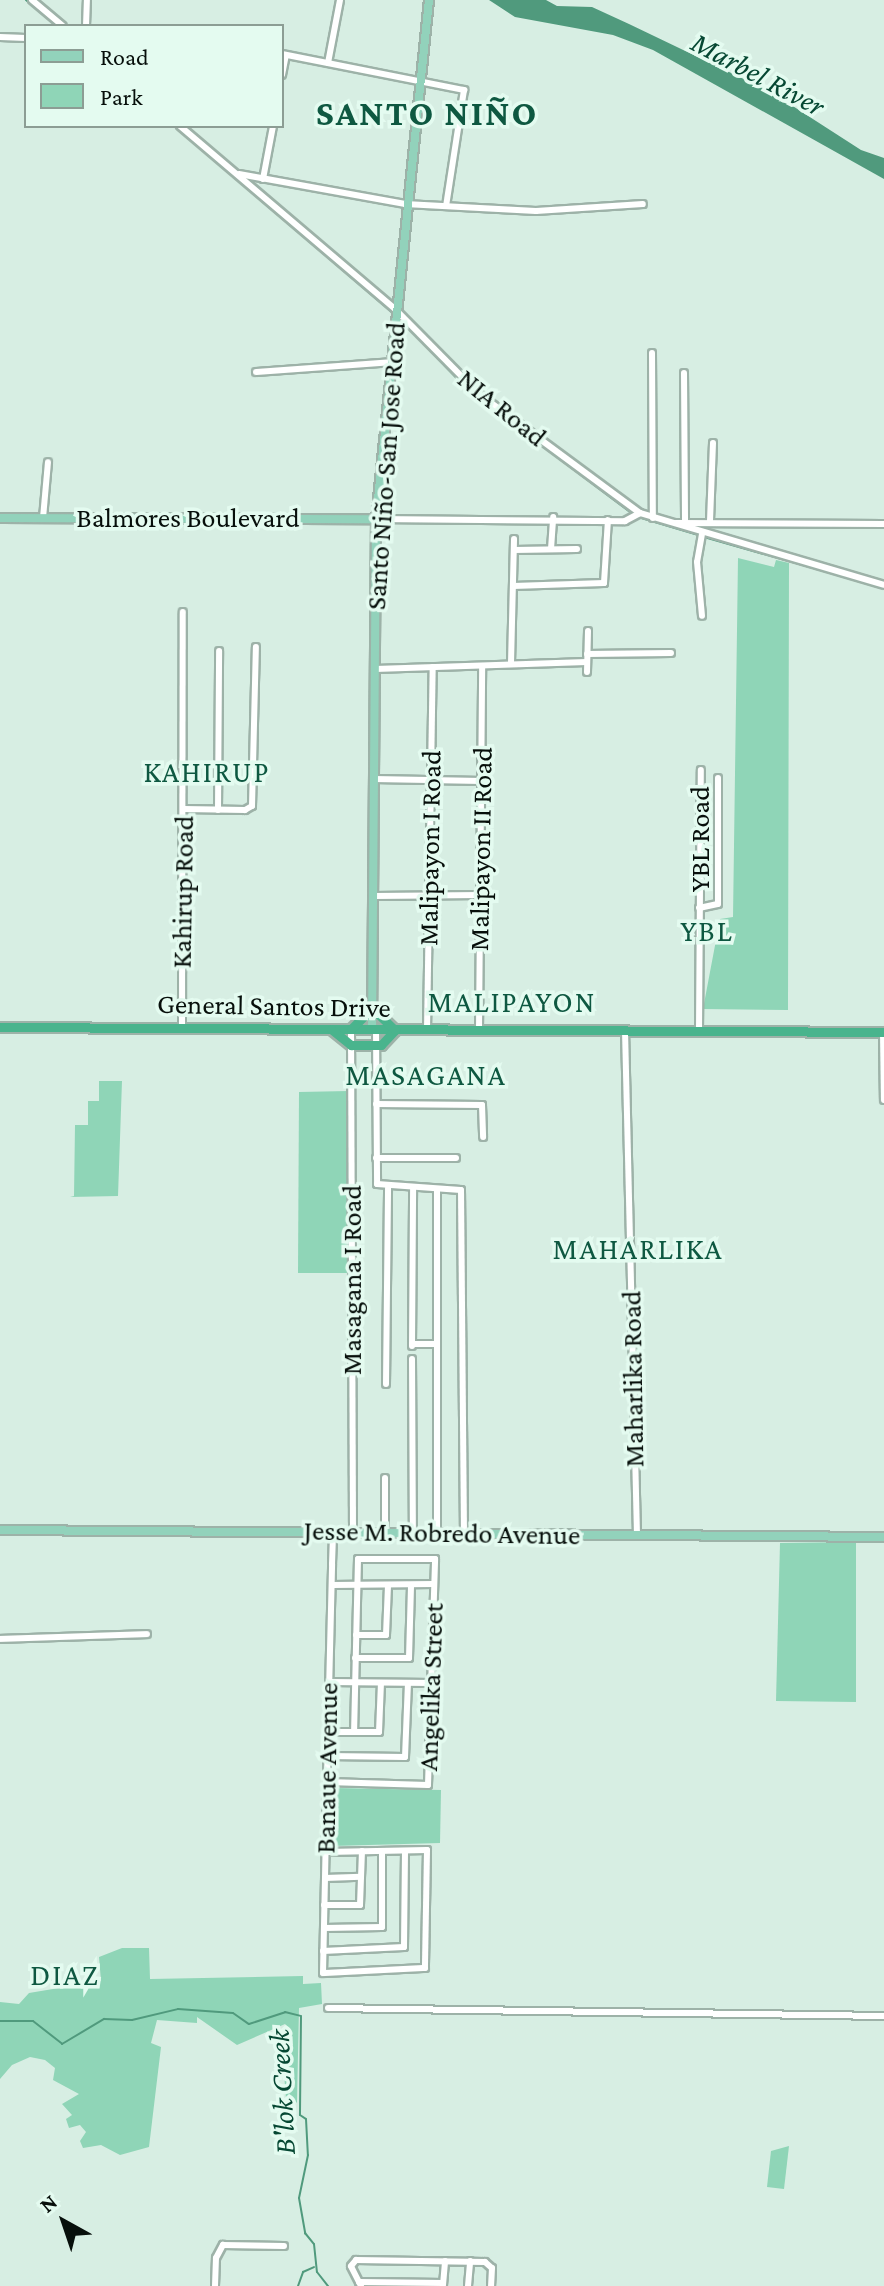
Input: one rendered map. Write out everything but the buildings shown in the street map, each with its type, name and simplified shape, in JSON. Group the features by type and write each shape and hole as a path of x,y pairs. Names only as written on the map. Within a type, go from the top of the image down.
{"highway":[{"path":"331,1029 351,1045 376,1045 395,1030 372,1008 351,1029"},
{"name":"General Santos Drive","path":"0,1027 884,1032"}],"main road":[{"name":"Santo Niño-San Jose Road","path":"374,1029 376,519 405,204 429,0"},
{"name":"Balmores Boulevard","path":"0,518 376,519"},
{"name":"Jesse M. Robredo Avenue","path":"0,1530 884,1537"}],"street":[{"path":"32,0 61,24"},
{"path":"86,24 87,0"},
{"path":"328,63 340,0"},
{"path":"0,37 24,38"},
{"path":"284,54 464,90 446,206"},
{"name":"NIA Road","path":"182,128 396,310 479,394 640,513 701,537 884,585"},
{"path":"263,179 273,128"},
{"path":"235,174 405,204 536,211 643,204"},
{"path":"652,353 653,518"},
{"path":"256,372 391,362"},
{"path":"684,373 685,522"},
{"path":"710,521 713,443"},
{"path":"43,518 48,462"},
{"path":"376,519 553,517 628,520 640,513"},
{"path":"551,549 553,517"},
{"path":"513,586 604,583 608,520"},
{"path":"672,524 710,521 884,524"},
{"path":"701,537 702,616"},
{"path":"375,669 507,668 511,663 514,539"},
{"path":"514,550 577,549"},
{"name":"Kahirup Road","path":"182,1027 183,612"},
{"path":"587,672 588,631"},
{"path":"184,809 245,810 253,803 256,647"},
{"path":"218,810 219,651"},
{"path":"587,654 671,653"},
{"path":"511,663 587,662"},
{"name":"Malipayon I Road","path":"427,1030 433,667"},
{"name":"Malipayon II Road","path":"479,1030 482,668"},
{"name":"YBL Road","path":"699,1031 701,770"},
{"name":"YBL Road","path":"699,908 718,904 718,778"},
{"path":"374,779 482,781"},
{"path":"374,896 481,895"},
{"name":"Masagana I Road","path":"351,1029 353,1531"},
{"path":"374,1029 377,1184 388,1188 461,1190 464,1533"},
{"name":"Maharlika Road","path":"625,1030 637,1535"},
{"path":"884,1032 884,1100"},
{"path":"376,1104 482,1105 483,1137"},
{"path":"376,1158 456,1158"},
{"path":"386,1384 388,1188"},
{"path":"413,1189 412,1345 437,1344"},
{"path":"437,1190 437,1533"},
{"path":"412,1359 413,1533"},
{"path":"385,1478 385,1532"},
{"name":"Banaue Avenue","path":"333,1531 323,1973 425,1968 427,1850 405,1851"},
{"name":"Angelika Street","path":"327,1782 428,1785 435,1559 358,1559 357,1585"},
{"name":"Angelika Street","path":"332,1585 434,1584"},
{"path":"354,1732 357,1585"},
{"path":"356,1635 386,1635 388,1585"},
{"path":"355,1658 409,1658 411,1585"},
{"path":"0,1639 147,1634"},
{"path":"329,1682 431,1683"},
{"path":"328,1732 379,1732 381,1683"},
{"path":"328,1756 405,1757 408,1683"},
{"path":"324,1905 360,1905 362,1851"},
{"path":"324,1928 382,1927 382,1851"},
{"path":"323,1951 404,1947 405,1851 326,1852"},
{"path":"325,1878 361,1877"},
{"path":"328,2008 884,2016"},
{"path":"215,2286 216,2258 223,2245 284,2246"},
{"path":"445,2261 443,2285 360,2284 351,2266 356,2260 470,2261 490,2265 491,2286"},
{"path":"468,2286 470,2261"}],"green space":[{"path":"738,558 774,567 776,560 789,563 788,1010 703,1009 720,919 733,917"},
{"path":"99,1081 122,1081 118,1196 70,1197 74,1196 75,1125 88,1125 88,1101 99,1101"},
{"path":"349,1091 348,1273 298,1273 299,1092"},
{"path":"856,1542 856,1702 776,1701 780,1543"},
{"path":"333,1788 441,1790 440,1843 332,1846"},
{"path":"122,1948 149,1948 150,1979 303,1976 303,1984 321,1983 322,2004 299,2008 297,2102 287,2112 284,2073 291,2063 290,2029 285,2024 237,2045 197,2017 197,2023 157,2020 151,2043 161,2047 149,2147 120,2155 101,2145 83,2148 80,2141 86,2132 80,2125 69,2128 66,2119 72,2115 62,2104 79,2094 53,2080 55,2068 45,2060 30,2057 12,2065 0,2079 0,2002 19,2004 29,1993 101,1981 99,1957"},
{"path":"789,2146 784,2189 767,2187 771,2151"}],"shaded area":[{"path":"489,0 546,0 557,6 592,7 771,92 861,150 884,158 884,179 653,50 613,35 515,17"}],"waterway":[{"path":"26,0 55,24"},
{"path":"176,128 392,312"},
{"path":"402,321 469,391 633,514"},
{"path":"638,517 698,535"},
{"path":"704,537 848,578"},
{"name":"B'lok Creek","path":"0,2021 33,2021 62,2044 104,2019 132,2020 178,2009 233,2013 249,2024 285,2012 301,2016 300,2115 306,2119 308,2155 299,2198 305,2233 314,2244 317,2272 328,2286"},
{"path":"298,2286 303,2272 314,2267"}],"district":[{"name":"SANTO NIÑO","path":"427,114"},
{"name":"KAHIRUP","path":"207,772"},
{"name":"YBL","path":"707,931"},
{"name":"MALIPAYON","path":"512,1002"},
{"name":"MASAGANA","path":"426,1075"},
{"name":"MAHARLIKA","path":"638,1249"},
{"name":"DIAZ","path":"65,1975"}],"water label":[{"name":"Marbel River","path":"758,74"}]}
